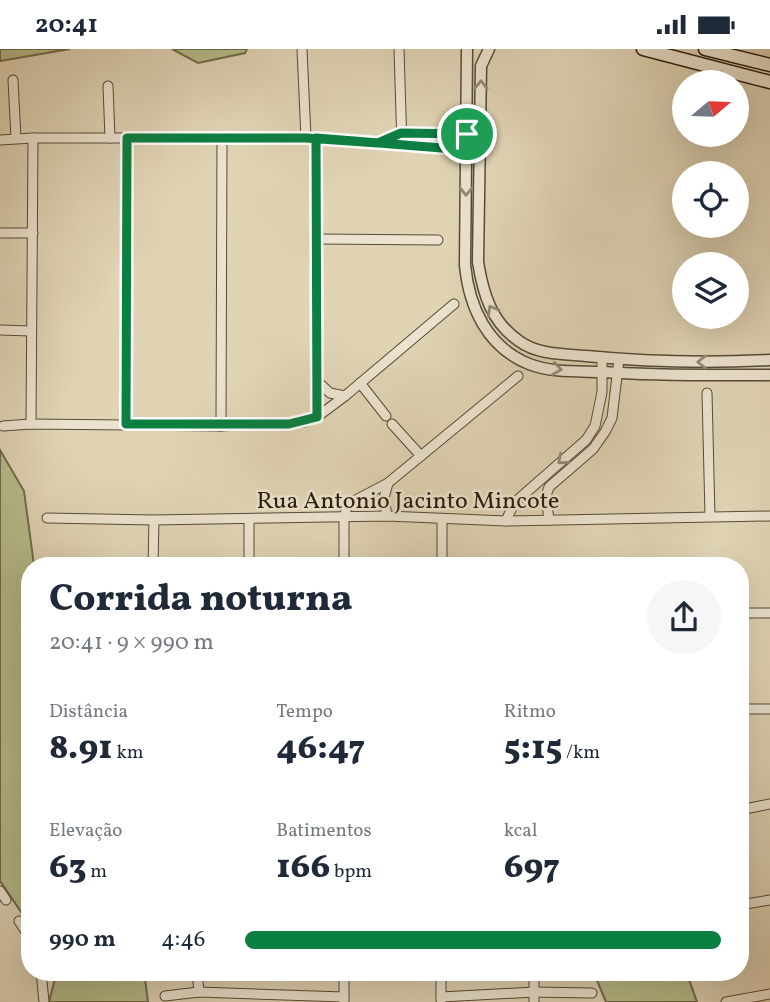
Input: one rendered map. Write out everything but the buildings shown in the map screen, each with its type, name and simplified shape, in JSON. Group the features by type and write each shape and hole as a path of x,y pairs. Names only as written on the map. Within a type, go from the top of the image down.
{"main road":[{"path":"643,49 770,82"},
{"path":"705,49 770,65"}],"street":[{"path":"302,49 306,138"},
{"path":"399,49 402,146"},
{"path":"467,49 467,287 480,322 502,347 529,364 559,370 770,375"},
{"path":"489,49 481,66 478,262 481,285 496,319 520,342 541,352 703,363 770,360"},
{"path":"13,80 16,138"},
{"path":"108,86 110,138"},
{"path":"378,143 401,133 467,134"},
{"path":"31,424 33,138"},
{"path":"126,424 127,138"},
{"path":"316,138 317,417"},
{"path":"0,140 316,138 467,150"},
{"path":"221,426 222,139"},
{"path":"0,233 33,233"},
{"path":"317,239 438,240"},
{"path":"3,426 221,426 289,424 317,417 454,304"},
{"path":"0,330 31,331"},
{"path":"506,521 514,503 586,440 599,416 602,357"},
{"path":"549,520 546,496 550,487 593,449 612,418 619,359"},
{"path":"344,557 344,517 348,505 388,483 518,376"},
{"path":"316,380 330,393 345,396"},
{"path":"360,383 421,456"},
{"path":"708,393 710,516"},
{"path":"387,516 384,498 388,483"},
{"path":"367,517 368,494"},
{"name":"Rua Antonio Jacinto Mincote","path":"47,518 153,520 387,516 506,521 770,516"},
{"path":"249,519 249,557"},
{"path":"153,520 153,557"},
{"path":"442,520 442,557"},
{"path":"749,613 770,613"},
{"path":"749,709 770,709"},
{"path":"749,808 770,804"},
{"path":"0,891 6,900"},
{"path":"749,904 770,900"},
{"path":"42,981 44,1002"},
{"path":"198,981 199,992"},
{"path":"164,996 199,992 344,1000 344,981"},
{"path":"441,981 441,999 592,993"},
{"path":"726,1002 770,994"}],"green space":[{"path":"0,49 70,49 0,61"},
{"path":"172,49 247,49 245,53 198,63"},
{"path":"0,450 24,491 33,557 21,557 21,912 0,881"},
{"path":"54,981 145,981 148,1002 49,1002"},
{"path":"597,981 690,981 697,1002 606,1002"}],"route":[{"path":"467,134 401,133 378,143 316,138 127,138 126,424 289,424 317,417 316,138 402,146 467,150 467,134"}]}
